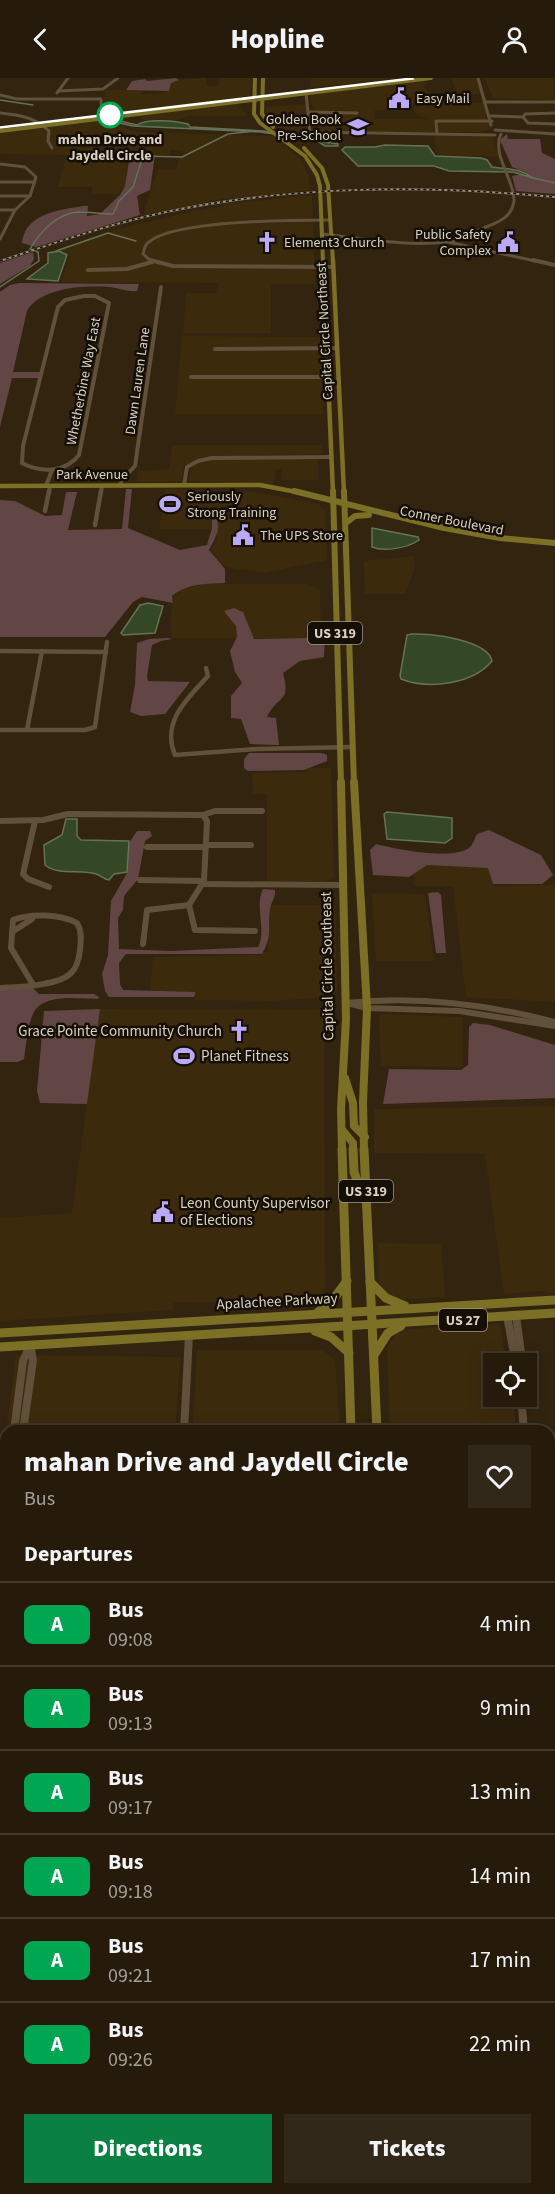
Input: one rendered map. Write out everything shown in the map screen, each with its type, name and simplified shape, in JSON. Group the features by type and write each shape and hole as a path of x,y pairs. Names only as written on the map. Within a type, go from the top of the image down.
{"main road":[{"path":"254,100 255,78"},
{"name":"Capital Circle Northeast","path":"263,78 264,118 311,163 319,177 331,457 327,489 333,502"},
{"path":"262,98 412,78"},
{"path":"43,124 431,78"},
{"path":"262,91 281,94"},
{"path":"0,130 91,117 254,100"},
{"name":"Capital Circle Northeast","path":"254,100 254,114 257,120 303,147 319,163 328,185 345,506"},
{"path":"91,117 97,119 102,116"},
{"path":"311,163 319,163"},
{"path":"326,310 335,310"},
{"path":"329,418 340,418"},
{"path":"211,484 218,488"},
{"name":"Park Avenue","path":"184,485 274,492 333,502"},
{"name":"Park Avenue","path":"0,486 260,485 308,494 345,506"},
{"path":"308,494 327,489"},
{"name":"Capital Circle Southeast","path":"333,502 346,1003 341,1109 351,1425"},
{"name":"Conner Boulevard","path":"345,506 369,515 461,534 555,546"},
{"name":"Conner Boulevard","path":"345,506 461,534"},
{"name":"US 319","path":"345,506 352,747 366,1004 364,1137 377,1425"},
{"path":"346,523 355,516 369,515"},
{"path":"334,556 346,556"},
{"path":"335,612 347,616"},
{"path":"343,885 360,897"},
{"path":"343,1075 353,1103 354,1126 364,1137"},
{"path":"343,1131 353,1143 354,1172 366,1205"},
{"path":"316,1314 332,1301 347,1280"},
{"path":"370,1282 386,1298 408,1308"},
{"name":"Apalachee Parkway","path":"0,1333 555,1299"},
{"name":"Apalachee Parkway","path":"0,1347 555,1313"},
{"path":"169,1336 182,1322"},
{"path":"374,1355 388,1333 406,1323"},
{"path":"311,1329 331,1337 349,1353"},
{"path":"30,1345 31,1332"}],"street":[{"path":"55,99 68,78"},
{"path":"58,91 103,89 118,78"},
{"path":"478,78 499,149"},
{"path":"306,93 310,132 536,132 555,134"},
{"path":"0,95 17,99 101,99 102,116"},
{"path":"486,102 555,102"},
{"path":"308,112 357,113"},
{"path":"0,113 34,118 49,131 48,141 52,147"},
{"path":"437,133 435,123 444,121 555,113"},
{"path":"3,119 10,114"},
{"path":"523,114 526,123 555,124"},
{"path":"491,119 502,132"},
{"path":"322,234 423,242 451,240 490,227 506,218 513,202 510,200 512,195 499,149 498,140 502,132"},
{"path":"0,164 16,165 30,170 35,175 30,196 15,210 0,239"},
{"path":"0,182 35,182"},
{"path":"0,196 30,196"},
{"path":"0,210 15,210"},
{"path":"152,262 144,255 146,245 168,235 248,220 330,220"},
{"path":"0,226 6,226"},
{"path":"451,240 462,247 555,265"},
{"path":"87,270 127,270 152,262 173,266 333,267"},
{"name":"Dawn Lauren Lane","path":"120,486 135,466 161,287"},
{"name":"Whetherbine Way East","path":"86,296 99,297 109,303 79,455 74,463 52,470 33,468 22,462 27,422 31,415 59,305 69,299 86,296"},
{"path":"215,349 337,348"},
{"path":"190,377 328,376"},
{"path":"184,485 187,467 207,458 331,457"},
{"path":"45,511 49,486 54,473 52,470"},
{"name":"Dawn Lauren Lane","path":"127,486 128,475"},
{"path":"95,525 102,486"},
{"path":"0,730 91,729 96,725 107,642"},
{"path":"0,651 106,652"},
{"path":"27,730 42,651"},
{"path":"207,669 208,676 171,720 169,746 175,756 257,749 352,747"},
{"path":"0,821 54,819 68,814 203,815 215,811 262,811"},
{"path":"203,815 207,820 203,883 189,905 195,930 255,931"},
{"path":"35,820 23,874 28,879 49,887"},
{"path":"147,847 251,845"},
{"path":"140,880 343,885"},
{"path":"143,944 147,910 189,905"},
{"path":"0,988 58,980 75,969 80,935 77,924 69,919 39,917 28,920 12,932 14,955 32,983"},
{"path":"366,1004 458,1002 518,1012 555,1024"},
{"path":"458,1002 459,1011"},
{"path":"346,1003 459,1011 555,1024"},
{"path":"512,1316 517,1353"},
{"path":"184,1425 189,1335"},
{"path":"15,1425 23,1361 30,1345"},
{"path":"24,1425 33,1360 30,1345"},
{"path":"522,1407 524,1425"}],"shaded area":[{"path":"176,78 179,80 171,83 169,91 126,90 132,81"},
{"path":"206,78 206,86 218,86 219,78 252,78 250,96 108,114 101,111 106,90 142,90 141,95 168,92 170,81"},
{"path":"311,78 397,78 311,88"},
{"path":"451,78 477,78 482,94 457,94"},
{"path":"485,78 553,78 555,100 493,98"},
{"path":"425,80 428,85 422,86 429,93 425,98 427,101 414,103 411,106 374,111 374,119 429,119 415,114 414,108 433,102 484,103 487,122 492,129 480,132 313,132 314,111 309,95"},
{"path":"236,103 248,116 189,116 175,121 143,120 137,115"},
{"path":"306,104 307,134 289,135 273,124 266,114 266,107"},
{"path":"101,119 136,132 273,136 303,161 310,190 222,199 143,215 158,169 176,170 179,158 190,153 171,150 170,155 129,155 125,185 118,194 92,194 92,187 58,187 66,155 0,154 0,132"},
{"path":"112,119 137,125 148,121 162,121 188,124 190,127 263,131 329,143 332,140 332,143 338,146 325,146 317,141 261,132 133,126 105,120"},
{"path":"434,133 492,135 499,157 437,155"},
{"path":"507,134 508,139 540,139 542,153 555,159 555,194 516,191 512,176 528,173 512,167 500,140"},
{"path":"428,146 435,156 481,158 487,160 492,167 518,170 533,178 513,172 449,171 434,166 358,166 342,150 345,147"},
{"path":"130,155 155,155 150,190 137,196 140,215 36,247 22,243 30,225 45,215 83,206 88,206 87,216 100,214 120,195 125,186"},
{"path":"312,195 315,284 271,284 271,333 183,333 186,293 216,293 218,283 61,282 70,255 60,250 115,230 225,204"},
{"path":"59,251 67,255 58,281 27,279 48,263 48,253"},
{"path":"33,252 34,259 30,266 0,284 0,263"},
{"path":"19,283 139,284 137,291 99,286 64,289 42,297 34,303 27,311 13,372 41,372 40,378 12,378 0,427 0,292 10,285"},
{"path":"182,336 321,337 323,414 175,414"},
{"path":"172,445 322,445 322,454 206,457 185,465 180,481 137,482 138,471 169,469"},
{"path":"210,460 318,460 318,480 282,480 282,469 276,469 273,485 189,481 192,466"},
{"path":"126,489 132,489 128,528 180,550 207,545 212,528 212,511 218,526 209,550 225,569 225,583 197,585 184,589 172,596 173,603 142,597 133,602 105,637 0,637 0,500 15,501 45,516 62,515 66,492 77,492 68,530 122,529"},
{"path":"165,489 256,492 318,504 325,511 327,560 264,573 225,567 210,550 217,540 216,529 159,529"},
{"path":"372,528 418,537 419,540 402,547 389,549 372,547"},
{"path":"414,556 414,571 405,594 365,594 364,561"},
{"path":"205,584 307,584 320,591 321,624 319,632 307,638 172,638 170,621 174,596 183,589"},
{"path":"148,603 163,606 155,633 123,635 121,633 140,605"},
{"path":"234,608 243,612 254,639 308,638 325,635 324,657 300,661 283,673 285,694 267,717 276,718 279,745 250,744 241,719 231,718 231,696 242,683 235,672 230,651 237,637 236,626 224,611"},
{"path":"407,635 431,635 470,643 488,654 492,661 474,675 450,683 424,684 401,679"},
{"path":"149,639 172,639 152,645 148,681 190,682 165,714 141,716 130,712 135,685 137,643"},
{"path":"249,753 322,753 327,755 327,761 304,770 248,771 244,768 244,759"},
{"path":"307,768 331,768 334,876 325,881 267,881 267,794 253,794 252,773 307,772"},
{"path":"387,812 452,818 452,838 445,843 387,839 384,814"},
{"path":"66,819 77,819 77,836 81,840 129,841 127,872 114,874 109,880 96,874 56,870 45,865 44,845 62,835"},
{"path":"489,830 541,855 553,875 542,884 493,884 488,868 427,865 409,877 373,875 370,850 376,844 424,853 452,853 470,847 477,834"},
{"path":"137,831 150,831 152,836 145,841 138,879 124,896 123,910 118,918 119,949 171,951 258,947 263,889 275,890 270,909 269,937 262,954 126,954 119,963 120,984 123,990 195,992 194,997 109,997 105,991 102,974 108,955 111,901 127,873 129,843"},
{"path":"423,865 489,865 493,886 555,885 555,1002 466,997 453,886 414,886 413,872"},
{"path":"438,892 441,895 446,953 436,953 428,893"},
{"path":"372,893 425,894 434,961 376,961"},
{"path":"269,905 335,905 337,991 332,997 272,1001 195,1000 195,992 150,992 153,957 262,955 262,952 268,952"},
{"path":"30,985 39,994 94,994 99,997 98,999 63,998 39,1006 30,1022 24,1059 18,1062 0,1062 0,991"},
{"path":"100,1009 324,1010 325,1291 315,1300 305,1303 174,1302 172,1310 0,1321 0,1218 72,1213"},
{"path":"100,1009 87,1104 40,1103 37,1091 44,1011"},
{"path":"382,1014 462,1017 463,1067 381,1066 379,1019"},
{"path":"473,1023 490,1025 555,1045 555,1098 383,1104 389,1069 461,1070 468,1065 469,1027"},
{"path":"555,1106 555,1294 539,1291 504,1294 485,1154 374,1153 374,1109"},
{"path":"378,1243 441,1244 445,1297 405,1299 395,1298 384,1291 379,1281"},
{"path":"500,1324 504,1353 483,1353 483,1407 513,1407 516,1425 390,1425 387,1347 395,1335 410,1329"},
{"path":"197,1350 323,1350 335,1360 340,1425 193,1425"},
{"path":"16,1355 181,1357 175,1425 7,1425"}],"waterway":[{"path":"0,100 33,105"},
{"path":"0,287 39,261 38,252 30,249 44,230 56,220 79,212 113,214 119,201 133,187 143,156 182,157 228,134 255,131"},
{"path":"533,178 555,183"},
{"path":"56,251 108,233 136,241"}],"railway":[{"path":"0,261 124,222 214,203 263,197 311,192 408,189 555,197"}],"bus line":[{"name":"A","path":"0,128 412,78"}],"place":[{"name":"Easy Mail","path":"399,98"},
{"name":"mahan Drive and Jaydell Circle","path":"110,115"},
{"name":"Golden Book Pre-School","path":"358,127"},
{"name":"Element3 Church","path":"267,242"},
{"name":"Public Safety Complex","path":"508,242"},
{"name":"Seriously Strong Training","path":"170,504"},
{"name":"The UPS Store","path":"243,535"},
{"name":"Grace Pointe Community Church","path":"239,1031"},
{"name":"Planet Fitness","path":"184,1056"},
{"name":"Leon County Supervisor of Elections","path":"163,1212"}]}
